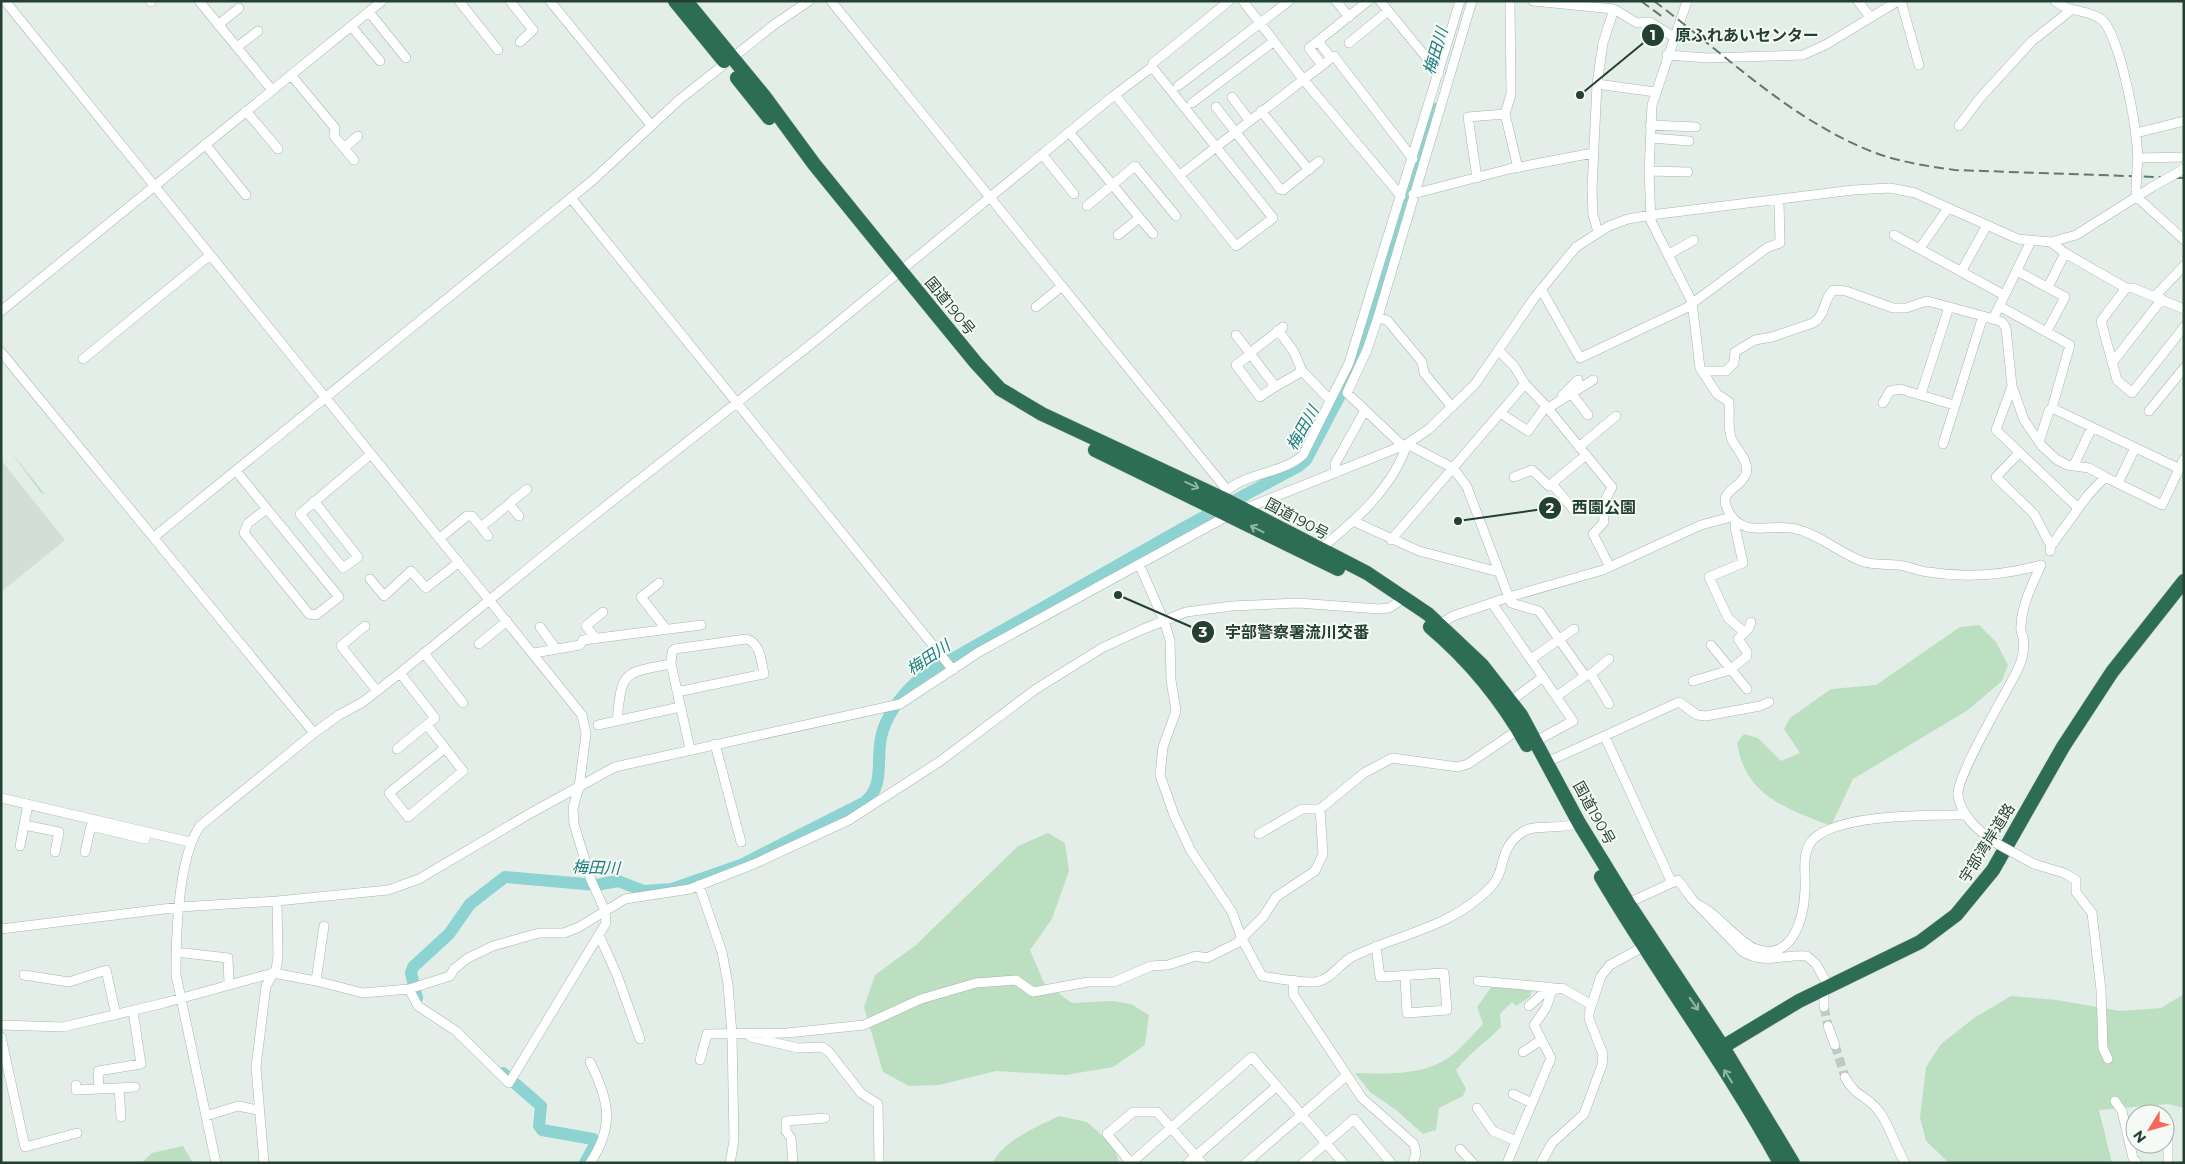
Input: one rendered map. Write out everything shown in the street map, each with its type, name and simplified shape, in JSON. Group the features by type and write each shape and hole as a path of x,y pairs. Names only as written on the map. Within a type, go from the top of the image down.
{"highway":[{"name":"国道190号","path":"675,1 729,60"},
{"name":"国道190号","path":"686,1 729,60 897,272 976,363 1012,398 1225,505 1320,549 1394,589 1436,626 1492,692 1518,730 1576,825 1628,903 1718,1050 1793,1163"},
{"name":"国道190号","path":"1225,505 1356,578 1436,626 1468,649 1496,680 1521,715 1536,741 1576,825 1643,946 1718,1050 1780,1163"},
{"name":"宇部湾岸道路","path":"1718,1050 1799,1001 1913,946 1956,915 1993,870 2063,746 2094,698 2131,646 2184,581"}],"street":[{"path":"3,1 534,653 582,715 586,734 579,787 573,808 574,824 606,923 511,1081 456,1031 418,1006 412,988"},
{"path":"199,1 272,90"},
{"path":"1,310 382,1"},
{"path":"459,1 498,50"},
{"path":"510,1 532,30 520,42"},
{"path":"550,1 650,125"},
{"path":"154,537 571,198 650,125 729,60 809,1"},
{"path":"831,1 1062,286 1225,505"},
{"path":"216,1163 176,975 176,952 185,863 190,842 200,826 314,733 377,691 400,673 489,599 737,403 1069,132 1152,67 1153,63 1229,1"},
{"path":"1242,1 1303,79 1408,193"},
{"path":"1178,86 1289,1"},
{"path":"1336,1 1349,17"},
{"path":"1322,65 1309,48 1368,1"},
{"path":"1439,73 1460,1"},
{"path":"1472,1 1442,86 1347,393 1405,445 1453,468 1467,488 1511,603 1539,611 1609,704"},
{"path":"1510,1 1511,94 1505,114 1518,168"},
{"path":"1532,1 1614,9 1637,23 1650,22 1674,37"},
{"path":"1686,1 1655,92 1650,125 1651,221 1692,302 1702,371 1717,394 1729,402 1730,432 1747,467 1746,474 1727,494 1725,500 1734,519 1742,563 1709,577 1728,618 1744,632"},
{"path":"1858,1 1870,17"},
{"path":"1667,55 1707,58 1803,55 1900,1 1919,65"},
{"path":"2055,1 2071,10 2092,14 2101,19 2110,29 2116,44 2136,133 2139,158 2136,192 2184,240"},
{"path":"1349,43 1385,5 1439,73 1442,86"},
{"path":"218,25 239,8"},
{"path":"1598,232 1593,215 1593,153 1597,84 1603,43 1614,9"},
{"path":"1959,126 1980,98 2032,41 2071,10"},
{"path":"369,12 406,58"},
{"path":"351,26 380,61"},
{"path":"237,47 258,31"},
{"path":"1192,104 1274,41"},
{"path":"1318,41 1331,58"},
{"path":"1180,175 1261,110 1334,56 1413,159"},
{"path":"1116,96 1236,246 1273,218 1152,67"},
{"path":"291,75 334,128 334,136 354,160"},
{"path":"1597,84 1655,92"},
{"path":"1232,97 1250,120"},
{"path":"1216,107 1280,189 1283,190 1319,161"},
{"path":"1261,110 1308,170"},
{"path":"246,111 278,150"},
{"path":"1477,178 1468,117 1505,114"},
{"path":"2136,133 2184,120"},
{"path":"1650,125 1696,127"},
{"path":"1069,132 1153,234"},
{"path":"344,148 358,136"},
{"path":"1650,138 1689,141"},
{"path":"205,144 246,195"},
{"path":"1,929 180,907 277,901 388,890 412,882 615,767 900,704 947,664 979,652 1139,564 1225,505 1246,480 1272,472 1303,455 1330,400 1355,365 1378,317 1389,261 1408,193 1413,159 1423,147"},
{"path":"1408,193 1593,153"},
{"path":"1042,154 1074,194"},
{"path":"2139,158 2184,157"},
{"path":"1087,206 1136,166 1176,216"},
{"path":"1225,505 1336,473 1405,445 1429,429 1475,384 1541,289 1572,251 1598,232 1628,219 1853,190 1890,188 1915,193 2018,239 2051,242 2076,235 2136,192 2152,187 2183,170"},
{"path":"1649,171 1688,172"},
{"path":"571,198 947,664"},
{"path":"1541,289 1580,358 1677,313 1712,291 1768,247 1780,243 1779,201"},
{"path":"1920,248 1948,208"},
{"path":"1118,235 1139,218"},
{"path":"1961,272 1987,224"},
{"path":"1894,235 2004,295"},
{"path":"1668,255 1694,240"},
{"path":"1993,319 2031,241"},
{"path":"2051,242 2065,253 2126,288 2133,288 2184,309"},
{"path":"2048,287 2065,253"},
{"path":"84,359 210,255"},
{"path":"2112,363 2184,266"},
{"path":"2017,271 2065,297 2046,332"},
{"path":"1036,307 1062,286"},
{"path":"2126,288 2101,321 2116,380 2132,393 2184,327"},
{"path":"1702,371 1726,371 1734,363 1734,352 1745,345 1813,323 1822,316 1828,294 1833,290 1846,291 1894,308 1906,308 1927,301 2002,322 2006,328 2012,386 2024,420 2039,442 2056,460 2074,466 2089,468 2162,505 2184,459"},
{"path":"1999,306 2070,345 2052,408 2049,411 2039,442"},
{"path":"1921,394 1949,307"},
{"path":"1943,444 1983,316"},
{"path":"1378,317 1388,321 1422,362 1424,374 1452,407"},
{"path":"1302,371 1260,397 1236,365 1281,329 1302,371 1330,400"},
{"path":"1236,335 1275,386"},
{"path":"1498,350 1514,366 1525,384 1549,406 1612,487 1603,504 1604,522 1593,534 1610,567"},
{"path":"1,352 314,733"},
{"path":"2149,411 2184,368"},
{"path":"1500,413 1528,431 1549,406 1578,380"},
{"path":"1549,406 1593,380"},
{"path":"1392,540 1525,384"},
{"path":"2012,386 1996,430 2078,508"},
{"path":"1883,403 1890,391 1900,389 1954,405"},
{"path":"1572,394 1588,415"},
{"path":"2052,408 2180,469"},
{"path":"1336,473 1335,464 1365,410"},
{"path":"1579,447 1616,416"},
{"path":"2074,466 2092,428"},
{"path":"1320,549 1354,522 1402,460 1405,445"},
{"path":"2118,484 2135,448"},
{"path":"2019,452 1996,478 2034,514 2050,548 2078,508 2105,477"},
{"path":"314,502 358,557 343,568 300,514 314,502 371,454"},
{"path":"1514,477 1532,470 1545,485 1549,486 1586,455"},
{"path":"236,471 339,597 316,615 309,614 244,533 248,523 267,509"},
{"path":"1552,484 1574,510"},
{"path":"480,527 527,489"},
{"path":"509,504 519,516"},
{"path":"440,538 467,516 472,516 488,536"},
{"path":"1436,626 1453,616 1509,597 1610,567 1701,525 1734,519 1755,530 1776,526 1802,530 1864,562 1900,566 1927,572 1973,575 2024,570 2041,565 2023,606 2020,627 2024,640 2020,663 1960,783 1958,796 1966,815 1975,826 1994,842 2034,864 2064,873 2076,880 2078,898 2092,913 2101,990 2103,1048 2108,1059"},
{"path":"1354,522 1419,552 1499,572"},
{"path":"370,580 384,596 411,571 426,588 459,562"},
{"path":"1139,564 1164,621 1170,640 1171,680 1176,711 1162,747 1160,775 1174,815 1191,851 1232,912 1242,939 1262,976 1316,982 1327,978 1350,958 1376,946 1443,923 1481,896 1494,883 1506,849 1525,830 1532,828 1559,829 1576,825"},
{"path":"659,583 641,597 666,629"},
{"path":"1,1026 63,1027 133,1011 273,973 316,981 363,993 412,988 450,976 454,969 468,958 492,946 539,933 564,933 624,899 675,893 699,885 754,864 849,820 939,762 1036,689 1102,648 1186,612 1232,606 1298,603 1378,609 1389,608 1397,603"},
{"path":"1492,603 1573,721 1536,741"},
{"path":"596,639 586,626 603,612"},
{"path":"479,645 507,621"},
{"path":"1693,681 1730,670 1747,656 1747,652 1738,639 1749,628 1751,622"},
{"path":"534,653 580,644 583,640 701,625"},
{"path":"364,626 340,646 377,691"},
{"path":"540,627 556,649"},
{"path":"1531,659 1574,629"},
{"path":"677,692 764,674 758,648 754,643 746,640 675,649 670,656 671,664 680,707 690,749"},
{"path":"1711,646 1747,688"},
{"path":"424,653 463,703"},
{"path":"1557,696 1609,660"},
{"path":"616,721 621,687 628,675 634,671 671,664"},
{"path":"397,749 436,718 400,673"},
{"path":"1516,697 1543,677"},
{"path":"1547,762 1679,702 1697,715 1706,716 1760,706 1769,702"},
{"path":"598,725 680,707"},
{"path":"426,726 445,748 463,771 408,817 389,793 445,748"},
{"path":"1259,834 1302,809 1320,809 1364,773 1392,758 1458,767 1468,764 1518,730"},
{"path":"1605,737 1672,883"},
{"path":"715,744 741,842"},
{"path":"1,798 190,842"},
{"path":"20,846 28,804"},
{"path":"700,1060 707,1034 746,1032 787,1033 864,1025 922,999 976,983 1016,980 1029,992 1033,992 1088,982 1114,982 1151,966 1168,965 1196,956 1206,958 1242,939 1264,917 1267,909 1276,897 1315,871 1323,854 1320,809"},
{"path":"1699,905 1714,912 1747,944 1757,949 1770,951 1780,949 1789,943 1798,928 1805,891 1806,854 1809,844 1824,830 1885,818 1966,815"},
{"path":"24,825 59,832 54,852"},
{"path":"85,852 91,826 145,839 147,832"},
{"path":"1628,903 1678,880 1710,919 1751,956 1770,960 1807,956 1816,964 1825,980"},
{"path":"699,885 722,952 728,984 732,1034 734,1141 730,1163"},
{"path":"264,1163 258,1110 258,1049 266,986 273,973 280,944 277,901"},
{"path":"316,981 324,926"},
{"path":"599,935 617,974 640,1039"},
{"path":"1376,946 1380,977 1444,972 1447,1010 1408,1013 1405,976"},
{"path":"1540,1163 1552,1143 1584,1114 1602,1065 1602,1049 1589,1019 1590,1004 1604,970 1643,946"},
{"path":"176,952 228,958 230,984"},
{"path":"24,975 69,982 106,970 116,1015"},
{"path":"1294,980 1293,994 1362,1098 1414,1144 1416,1154 1413,1163"},
{"path":"1478,981 1553,988 1570,992 1590,1004"},
{"path":"1529,1006 1553,988"},
{"path":"1507,1163 1551,1058 1534,1025 1546,1008 1553,988"},
{"path":"1824,995 1824,1007"},
{"path":"99,1089 94,1071 141,1064 133,1011"},
{"path":"1828,1026 1835,1045"},
{"path":"746,1032 751,1037 798,1048 822,1047 829,1052 861,1093 878,1104 879,1163"},
{"path":"1,1037 25,1147 77,1133"},
{"path":"1524,1052 1541,1040"},
{"path":"1199,1159 1171,1127 1157,1112 1133,1112 1107,1134 1131,1163 1171,1127 1252,1058 1343,1163"},
{"path":"590,1062 602,1089 607,1110 604,1139 592,1162"},
{"path":"1246,1163 1346,1076"},
{"path":"1845,1077 1850,1088 1873,1104 1880,1112 1905,1163"},
{"path":"76,1085 76,1090 134,1087"},
{"path":"1188,1163 1199,1159 1276,1086"},
{"path":"119,1088 121,1117"},
{"path":"1514,1094 1532,1103"},
{"path":"2116,1101 2122,1111 2133,1158 2138,1163"},
{"path":"206,1116 238,1106 258,1110"},
{"path":"1477,1108 1492,1131 1516,1141"},
{"path":"793,1163 791,1138 786,1131 786,1121 825,1118"},
{"path":"1303,1163 1354,1119 1391,1163"},
{"path":"1460,1149 1473,1163"}],"shaded area":[{"path":"1,460 65,540 1,592"}],"green space":[{"path":"9,449 43,492 46,494 41,493"},
{"path":"1979,625 1996,642 2008,665 2002,681 1968,710 1853,779 1831,826 1799,813 1770,798 1749,776 1737,743 1744,734 1758,738 1781,761 1800,753 1784,729 1790,718 1831,689 1876,685 1960,627"},
{"path":"1048,833 1065,843 1069,871 1052,919 1030,950 1044,983 1072,1003 1112,1001 1131,1004 1149,1015 1145,1045 1113,1067 1066,1075 996,1071 939,1085 909,1086 883,1072 864,1007 875,975 916,945 1018,846"},
{"path":"1492,986 1532,990 1530,997 1516,1006 1512,1002 1500,1014 1501,1027 1456,1070 1466,1089 1463,1096 1439,1108 1436,1130 1423,1134 1396,1110 1370,1092 1355,1073 1382,1074 1408,1072 1433,1066 1445,1060 1460,1049 1483,1024 1477,1007"},
{"path":"2184,994 2184,1108 2175,1106 2175,1104 2125,1104 2125,1108 2099,1110 2112,1163 1949,1163 1926,1141 1920,1118 1926,1067 1941,1044 1974,1018 2011,996 2057,1000 2120,1011 2161,1008"},
{"path":"1059,1116 1087,1122 1112,1144 1120,1163 992,1163 1005,1147 1013,1141"},
{"path":"183,1146 193,1163 141,1163 152,1153"}],"waterway":[{"name":"梅田川","path":"417,998 411,973 413,967 449,934 470,904 505,877 596,885 618,881 644,891 672,889 741,865 865,802 872,795 876,787 879,749 886,722 900,700 924,675 1187,526 1299,466 1306,460 1348,380 1362,346 1435,109"},
{"name":"梅田川","path":"503,1073 541,1106 539,1126 542,1130 593,1139 596,1143 585,1163"}],"tunnel":[{"path":"1824,1007 1828,1026"},
{"path":"1835,1045 1845,1077"}],"railway":[{"path":"1641,1 1664,18"},
{"path":"1654,1 1786,104 1813,122 1873,152 1913,163 1955,170 2184,178"}],"place":[{"name":"原ふれあいセンター","path":"1580,95"},
{"name":"西園公園","path":"1458,521"},
{"name":"宇部警察署流川交番","path":"1118,595"}]}
